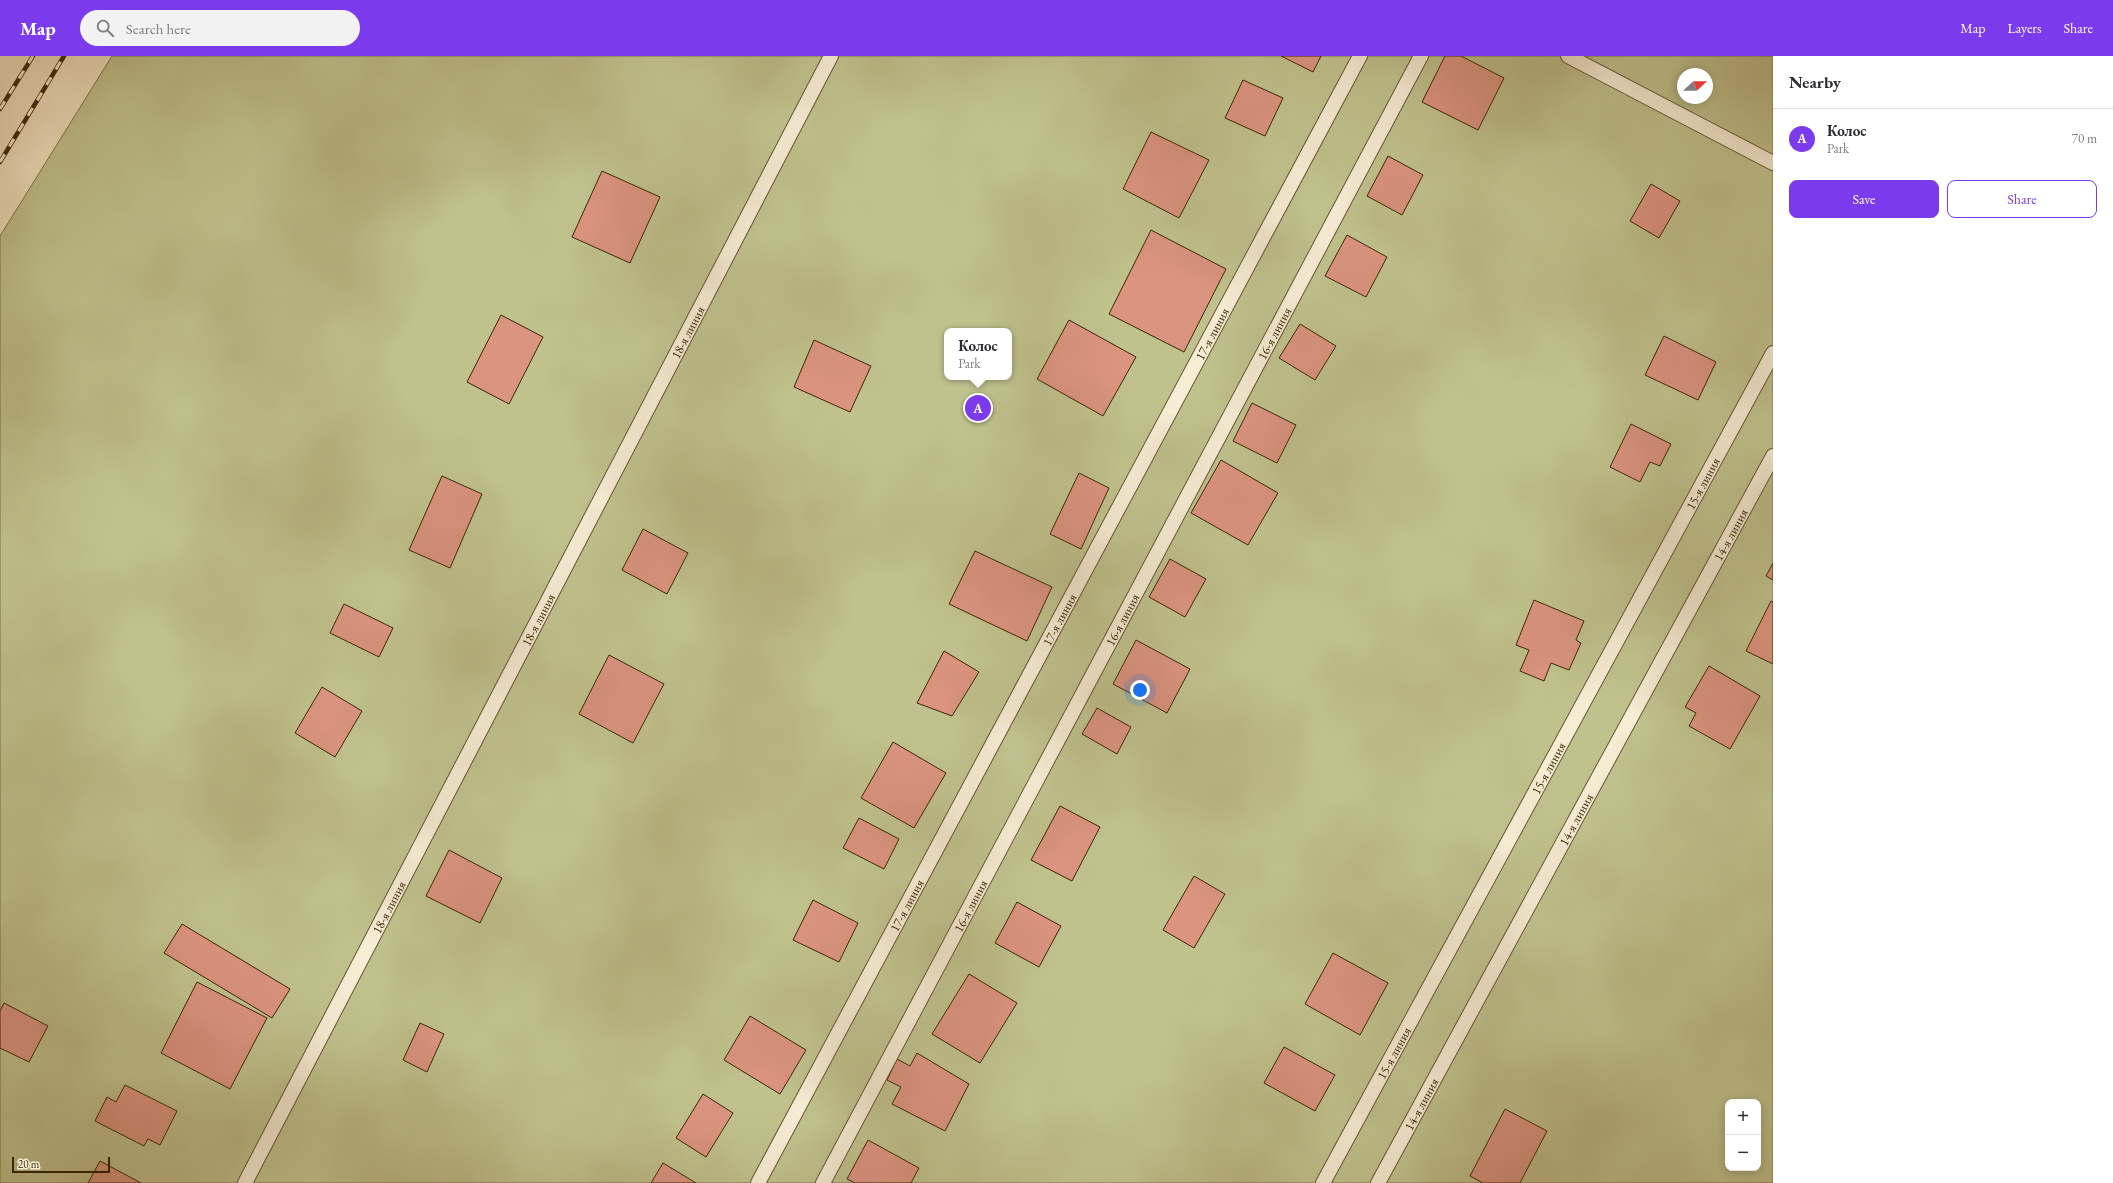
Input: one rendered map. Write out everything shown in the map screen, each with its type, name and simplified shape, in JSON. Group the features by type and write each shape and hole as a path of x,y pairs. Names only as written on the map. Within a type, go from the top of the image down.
{"lane":[{"name":"18-я линия","path":"245,1183 830,56"},
{"name":"17-я линия","path":"758,1183 1360,56"},
{"name":"16-я линия","path":"823,1183 1421,56"},
{"path":"1568,56 1773,163"},
{"name":"15-я линия","path":"1323,1183 1773,353"},
{"name":"14-я линия","path":"1378,1183 1773,456"}],"green space":[{"path":"112,56 1773,56 1773,1183 0,1183 0,236"}],"building":[{"path":"1281,56 1321,56 1313,72"},
{"path":"1445,56 1461,56 1504,78 1478,130 1422,102"},
{"path":"1243,80 1283,98 1265,136 1225,118"},
{"path":"1151,132 1209,160 1179,218 1123,189"},
{"path":"1388,156 1423,175 1402,215 1367,196"},
{"path":"602,171 660,197 630,263 572,237"},
{"path":"1651,184 1680,201 1659,238 1630,221"},
{"path":"1151,230 1226,269 1184,352 1109,314"},
{"path":"1347,235 1387,257 1366,297 1325,276"},
{"path":"501,315 543,337 509,404 467,382"},
{"path":"1069,320 1136,357 1103,416 1037,379"},
{"path":"1300,324 1336,346 1315,380 1279,358"},
{"path":"1664,336 1716,362 1698,400 1645,375"},
{"path":"814,340 871,366 850,412 794,387"},
{"path":"1252,403 1296,425 1277,463 1233,441"},
{"path":"1631,424 1671,444 1660,466 1650,462 1640,482 1610,467"},
{"path":"1221,460 1278,493 1248,545 1191,513"},
{"path":"1079,473 1109,488 1081,549 1050,534"},
{"path":"442,476 482,494 450,568 409,550"},
{"path":"643,529 688,553 667,594 622,570"},
{"path":"975,551 1052,587 1027,641 949,604"},
{"path":"1170,559 1206,579 1185,617 1149,597"},
{"path":"1773,563 1773,580 1766,576"},
{"path":"1534,600 1584,621 1576,640 1581,643 1569,670 1551,663 1544,681 1520,671 1529,650 1516,645"},
{"path":"1771,601 1773,602 1773,664 1746,651"},
{"path":"344,604 393,628 379,657 330,633"},
{"path":"1136,640 1190,669 1167,713 1113,684"},
{"path":"944,651 979,672 952,716 917,703"},
{"path":"609,655 664,684 633,743 579,714"},
{"path":"1709,666 1760,696 1730,749 1689,726 1696,713 1685,707"},
{"path":"322,687 362,711 335,757 295,733"},
{"path":"1097,708 1131,727 1117,754 1082,734"},
{"path":"893,742 946,773 914,828 861,798"},
{"path":"1060,806 1100,827 1072,881 1031,860"},
{"path":"859,818 899,839 884,869 843,848"},
{"path":"449,850 502,878 480,923 426,896"},
{"path":"1194,876 1225,894 1194,948 1163,930"},
{"path":"813,900 858,923 839,962 793,940"},
{"path":"1017,902 1061,926 1039,967 995,943"},
{"path":"182,924 290,989 272,1018 164,953"},
{"path":"1333,953 1388,983 1360,1035 1305,1004"},
{"path":"969,974 1017,1003 980,1063 932,1034"},
{"path":"197,982 267,1018 230,1089 161,1053"},
{"path":"4,1003 48,1026 29,1062 0,1048 0,1011"},
{"path":"750,1016 806,1050 780,1094 724,1060"},
{"path":"420,1023 444,1034 427,1072 403,1060"},
{"path":"1284,1047 1335,1075 1315,1111 1264,1083"},
{"path":"917,1053 969,1084 945,1131 892,1104 901,1087 887,1080 897,1059 910,1066"},
{"path":"125,1085 177,1111 160,1145 148,1139 144,1146 95,1121 107,1097 116,1102"},
{"path":"703,1094 733,1113 706,1157 676,1138"},
{"path":"1505,1109 1547,1131 1520,1183 1483,1183 1470,1176"},
{"path":"868,1140 919,1168 911,1183 855,1183 847,1179"},
{"path":"100,1161 141,1183 88,1183"},
{"path":"663,1163 696,1183 651,1183"}],"railway":[{"path":"0,109 33,56"},
{"path":"0,162 64,56"}],"place":[{"name":"Колос","path":"978,408"}]}
